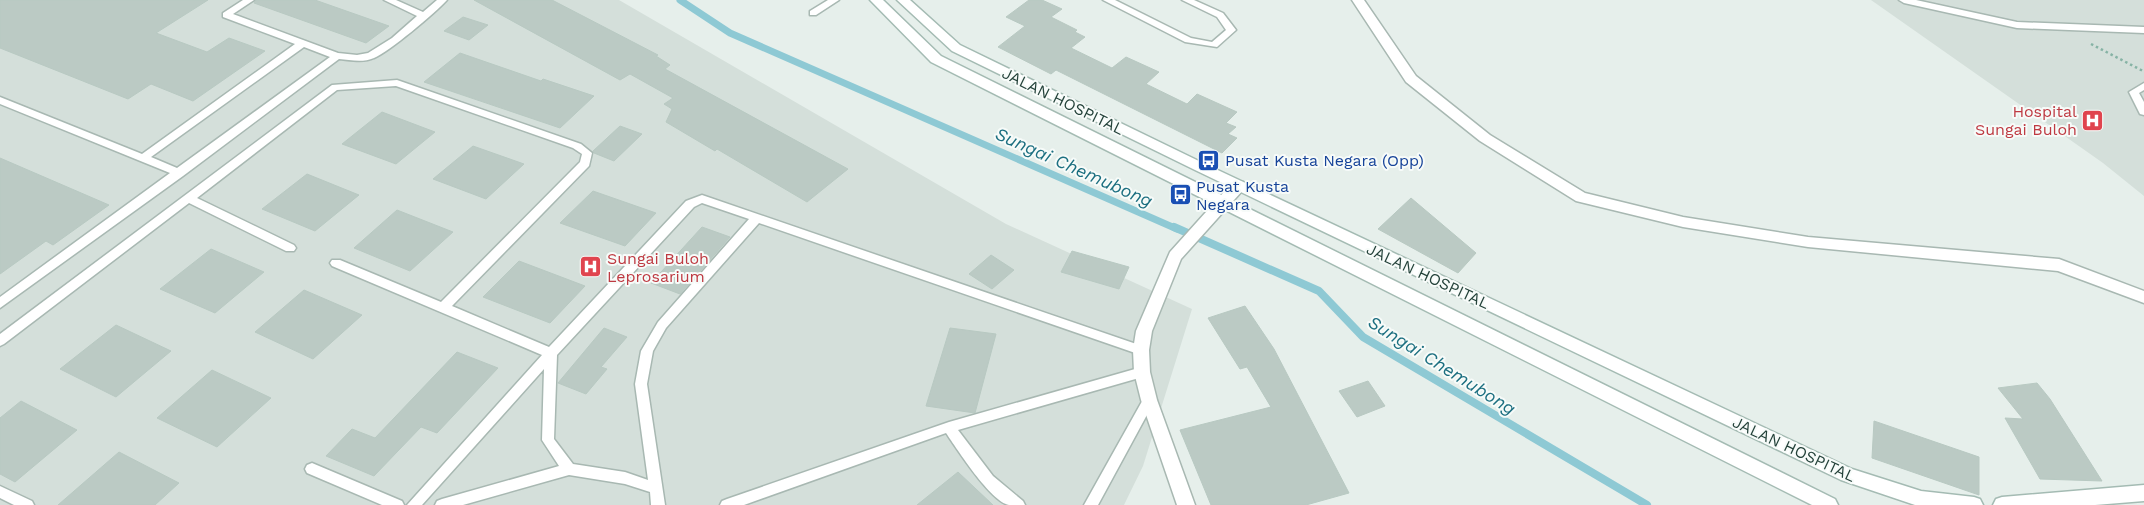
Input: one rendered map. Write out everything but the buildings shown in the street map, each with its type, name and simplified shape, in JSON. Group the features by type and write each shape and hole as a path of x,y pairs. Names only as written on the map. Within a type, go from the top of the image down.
{"main road":[{"name":"JALAN HOSPITAL","path":"876,0 936,59 1829,505"},
{"name":"JALAN HOSPITAL","path":"903,0 956,48 1238,186 1847,475 1921,499 1974,505"},
{"path":"1358,0 1410,79 1485,138 1581,197 1683,222 1808,242 2059,265 2144,298"},
{"path":"1186,505 1149,400 1142,372 1141,350 1144,331 1175,256 1238,186"},
{"path":"2002,505 2144,493"}],"lane":[{"path":"249,0 226,15 337,56 358,58 371,56 395,40 422,15 442,0"},
{"path":"389,0 422,15"},
{"path":"813,14 834,0"},
{"path":"1109,0 1188,40 1214,45 1231,30 1220,15 1188,0"},
{"path":"1904,0 2017,25 2144,30"},
{"path":"143,158 304,44"},
{"path":"0,303 337,56"},
{"path":"0,341 335,87 397,83 577,146 587,153 585,163 443,308"},
{"path":"2144,86 2134,92 2144,112"},
{"path":"0,100 178,173"},
{"path":"188,198 290,248"},
{"path":"414,505 551,353 690,204 702,199 1141,350"},
{"path":"658,505 641,384 647,351 662,324 757,218"},
{"path":"336,263 551,353"},
{"path":"551,353 548,440 569,469"},
{"path":"727,505 949,427 1142,372"},
{"path":"1091,505 1149,400"},
{"path":"949,427 975,464 1018,505"},
{"path":"312,469 397,505"},
{"path":"442,505 569,469 625,478 656,488"},
{"path":"0,492 27,505"}],"path":[{"path":"2057,27 2144,72"}],"shaded area":[{"name":"Sungai Buloh Leprosarium","path":"0,0 619,0 1006,224 1192,309 1143,466 1124,505 0,505"},
{"name":"Hospital Sungai Buloh","path":"1871,0 2144,0 2144,196 2103,163"}],"waterway":[{"name":"Sungai Chemubong","path":"680,0 730,33 1177,229"},
{"name":"Sungai Chemubong","path":"1174,227 1319,291 1363,337 1647,505"}],"place":[{"name":"Hospital Sungai Buloh","path":"2093,120"},
{"name":"Pusat Kusta Negara (Opp)","path":"1209,160"},
{"name":"Pusat Kusta Negara","path":"1180,195"},
{"name":"Sungai Buloh Leprosarium","path":"591,267"}]}
